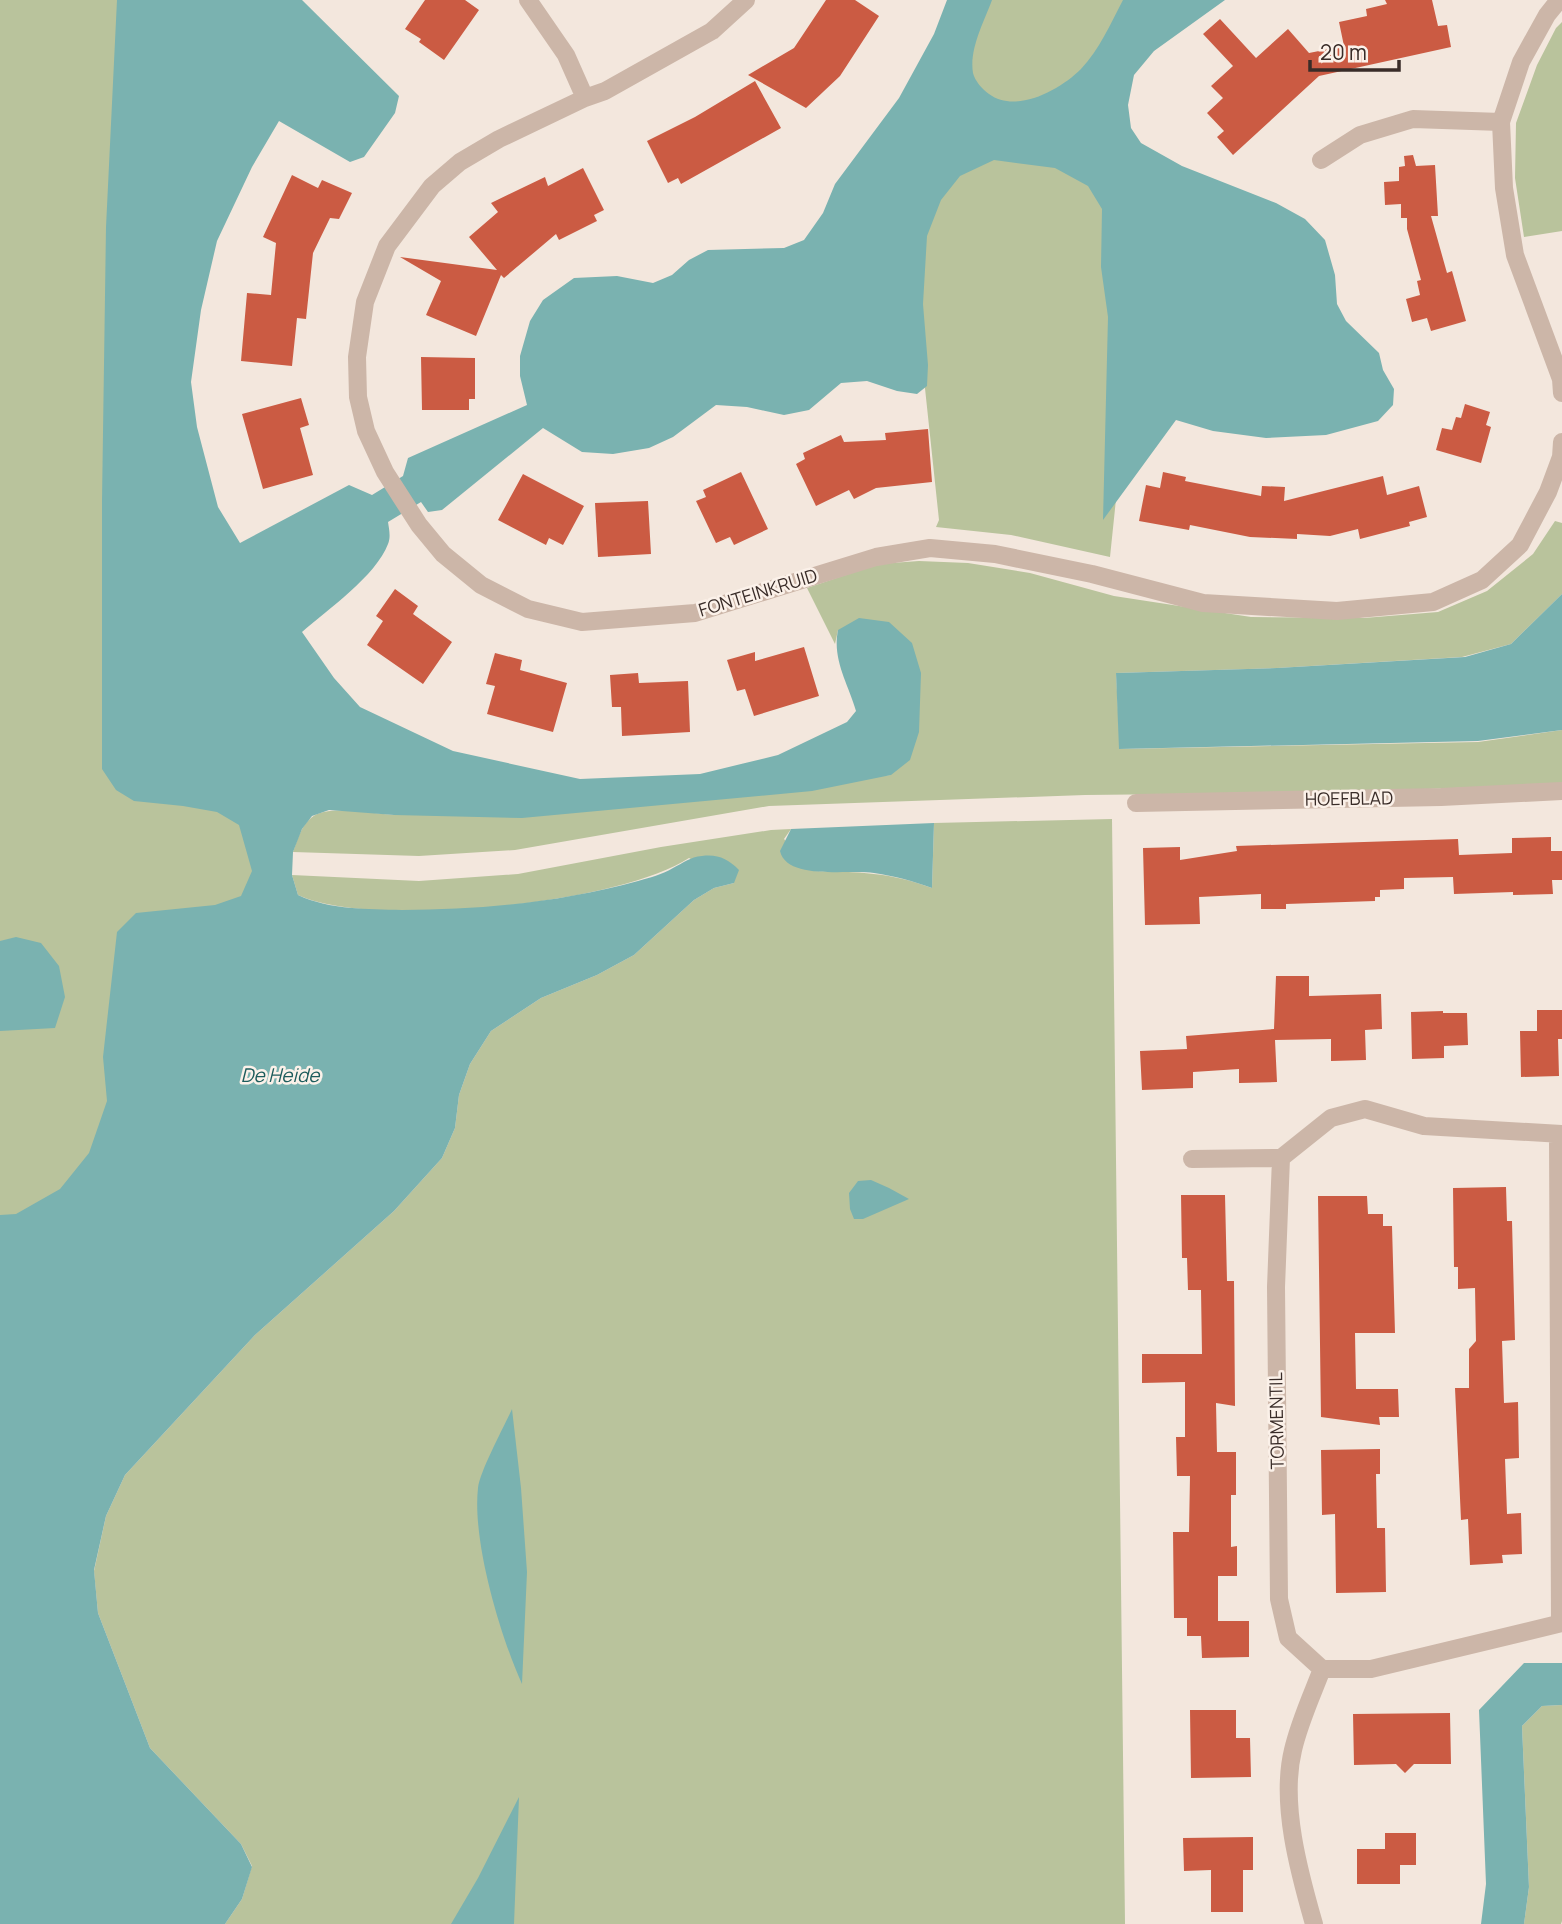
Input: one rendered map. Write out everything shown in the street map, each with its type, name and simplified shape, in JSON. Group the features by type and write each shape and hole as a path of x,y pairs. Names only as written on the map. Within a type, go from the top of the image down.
{"street":[{"path":"528,0 566,55 585,98"},
{"name":"FONTEINKRUID","path":"746,0 712,31 605,91 499,139 460,162 432,186 387,246 365,302 356,357 358,397 366,431 385,472 419,525 443,554 481,585 528,609 582,622 695,613 876,557 930,548 995,554 1092,574 1203,603 1337,611 1433,603 1482,580 1520,545 1548,492 1561,457 1562,442"},
{"path":"1559,0 1547,15 1521,62 1501,122 1504,188 1515,255 1562,383"},
{"path":"1321,160 1360,135 1413,119 1501,122"},
{"name":"HOEFBLAD","path":"1136,803 1441,797 1562,791"},
{"path":"1192,1159 1281,1158 1331,1118 1365,1109 1424,1126 1560,1134 1561,1623 1371,1668 1322,1669 1293,1750 1288,1787 1297,1867 1314,1924"},
{"name":"TORMENTIL","path":"1281,1158 1276,1287 1279,1599 1288,1638 1322,1669"}],"green space":[{"name":"De Heide","path":"0,0 167,0 170,584 281,803 224,1109 0,1281"},
{"path":"966,0 1152,0 1090,134 1145,220 1110,557 1011,535 936,527 939,520 917,313 895,183"},
{"path":"1562,22 1562,231 1524,237 1515,178 1516,123 1537,65 1556,28"},
{"path":"1555,521 1562,523 1562,594 1511,644 1462,657 1277,668 1116,673 1120,749 1478,742 1562,730 1562,784 1350,792 1085,795 769,806 515,850 419,856 293,852 308,821 328,811 394,815 891,775 838,630 835,644 807,588 878,564 919,561 968,563 1030,573 1114,596 1251,617 1364,618 1438,612 1487,591 1533,554"},
{"path":"1112,819 1125,1924 225,1924 242,1899 252,1866 241,1844 150,1748 98,1613 94,1571 106,1516 125,1475 255,1335 394,1211 442,1158 455,1128 459,1095 470,1064 491,1031 541,998 597,975 634,955 694,900 714,888 734,883 689,858 655,874 609,888 495,907 436,911 381,910 334,905 298,895 292,875 419,881 518,874 661,847 791,829 784,839 813,871 888,876 932,888 934,823"},
{"path":"1562,1705 1562,1921 1561,1924 1524,1924 1529,1887 1522,1726 1542,1706"}],"water":[{"path":"117,0 302,0 399,96 395,113 364,157 350,162 279,121 252,167 217,241 201,310 191,382 197,427 218,507 240,543 349,485 372,495 403,476 408,458 527,405 520,376 520,356 530,321 543,300 574,278 617,276 653,283 672,275 689,260 708,250 784,248 804,240 823,213 835,184 899,98 934,34 947,0 992,0 975,45 973,73 979,85 989,94 1000,100 1012,101 1037,97 1050,91 1081,69 1099,45 1123,0 1225,0 1154,51 1134,75 1128,105 1131,128 1141,143 1182,166 1276,203 1305,219 1325,240 1335,275 1337,304 1346,321 1379,353 1383,370 1394,389 1393,405 1378,421 1326,435 1266,438 1213,431 1176,420 1103,520 1108,317 1101,267 1102,209 1088,186 1055,168 994,160 960,176 941,200 927,236 923,304 927,386 917,394 897,391 867,381 841,383 809,410 784,415 747,407 716,405 673,437 649,448 613,454 582,452 543,428 442,510 428,512 421,502 388,522 389,541 373,568 350,592 302,632 334,678 360,707 453,751 580,779 700,774 778,755 847,722 856,711 839,661 837,641 838,630 859,618 889,622 912,643 921,673 919,732 910,760 891,775 812,791 522,818 394,815 329,810 312,816 302,829 293,852 292,875 298,895 323,904 349,908 462,908 551,899 642,880 702,856 722,858 739,870 734,883 714,888 694,900 634,955 597,975 541,998 491,1031 470,1064 459,1095 455,1128 442,1158 394,1211 255,1335 125,1475 106,1516 94,1570 98,1613 150,1748 241,1844 252,1867 242,1899 225,1924 0,1924 0,1215 16,1214 60,1189 89,1153 107,1101 103,1057 117,932 136,913 215,905 241,896 252,871 239,825 217,812 134,801 116,790 102,769 106,227"},
{"path":"1562,594 1562,730 1478,741 1119,749 1116,673 1277,668 1465,657 1511,644"},
{"path":"934,823 932,888 874,873 806,870 794,867 785,860 780,851 791,829"},
{"path":"16,937 41,943 59,966 65,997 55,1028 0,1031 0,941"},
{"path":"871,1180 909,1199 863,1219 854,1219 849,1193 858,1181"},
{"path":"512,1409 527,1572 522,1684 505,1640 490,1588 483,1560 477,1510 480,1480"},
{"path":"1524,1663 1562,1663 1562,1705 1542,1706 1522,1726 1529,1887 1524,1924 1481,1924 1486,1884 1479,1710"},
{"path":"519,1797 514,1924 451,1924 478,1878"}],"building":[{"path":"425,0 465,0 479,10 444,60 419,42 421,39 405,29"},
{"path":"826,0 855,0 879,16 840,76 806,108 748,75 794,48"},
{"path":"1385,0 1432,0 1438,26 1447,25 1451,47 1319,76 1233,155 1217,137 1224,131 1207,113 1223,98 1211,86 1233,66 1203,34 1220,19 1256,58 1288,29 1309,53 1344,46 1339,22 1367,16 1366,9 1387,4"},
{"path":"755,81 781,128 681,184 678,178 668,183 647,141 695,117"},
{"path":"1413,155 1416,166 1435,165 1438,216 1431,216 1447,273 1452,271 1466,321 1431,331 1427,318 1412,322 1406,299 1420,295 1417,281 1421,280 1407,229 1407,218 1401,218 1401,204 1385,205 1384,182 1399,181 1399,167 1405,166 1404,156"},
{"path":"583,168 604,210 594,215 597,221 559,240 556,234 504,278 501,275 476,336 426,315 441,281 400,257 497,270 469,237 498,212 491,203 545,177 548,186"},
{"path":"292,175 318,188 322,180 352,193 339,219 330,218 313,253 306,319 297,318 292,366 241,361 247,293 271,295 276,243 263,237"},
{"path":"421,357 475,358 475,399 469,399 469,410 422,410"},
{"path":"301,398 309,425 300,428 313,475 263,489 242,414"},
{"path":"1465,404 1490,412 1486,425 1491,427 1481,463 1436,450 1442,428 1452,430 1456,417 1461,418"},
{"path":"928,429 932,482 876,488 854,499 849,490 816,506 796,464 805,459 803,453 841,435 844,442 886,440 885,433"},
{"path":"741,472 768,529 734,545 730,537 716,543 696,501 706,497 703,490"},
{"path":"1163,472 1186,477 1185,481 1261,496 1262,486 1285,487 1284,501 1383,476 1387,495 1419,486 1427,517 1409,522 1410,526 1360,539 1358,529 1330,536 1297,534 1297,539 1250,537 1190,525 1189,530 1139,521 1146,485 1160,488"},
{"path":"523,474 584,506 563,545 549,538 546,545 498,520"},
{"path":"648,501 651,554 598,557 595,503"},
{"path":"395,589 418,606 413,614 452,642 423,684 367,645 383,621 376,616"},
{"path":"804,647 819,696 754,716 745,689 737,691 727,660 755,652 755,661"},
{"path":"495,653 522,660 520,670 567,683 553,732 487,714 495,686 486,684"},
{"path":"638,673 639,683 688,681 690,732 622,736 621,707 612,707 610,675"},
{"path":"1551,837 1551,851 1562,851 1562,880 1552,880 1553,894 1454,894 1453,877 1404,878 1404,889 1380,890 1380,897 1375,897 1375,901 1286,904 1286,909 1261,909 1261,894 1199,897 1200,924 1145,925 1143,848 1180,847 1180,860 1237,851 1236,846 1458,839 1459,855 1512,853 1512,838"},
{"path":"1276,976 1309,976 1309,996 1381,994 1382,1029 1365,1030 1366,1060 1331,1061 1331,1039 1275,1040 1277,1082 1239,1083 1239,1069 1193,1072 1193,1088 1142,1090 1140,1051 1187,1049 1186,1036 1274,1029"},
{"path":"1537,1010 1562,1010 1562,1039 1558,1039 1559,1076 1521,1077 1520,1031 1537,1031"},
{"path":"1411,1012 1467,1013 1468,1045 1444,1046 1444,1058 1412,1059"},
{"path":"1506,1187 1507,1221 1512,1221 1515,1340 1502,1341 1504,1403 1518,1402 1519,1458 1505,1459 1507,1514 1521,1513 1522,1554 1502,1555 1503,1563 1470,1565 1468,1519 1461,1520 1455,1388 1469,1388 1469,1349 1476,1341 1475,1288 1458,1289 1458,1267 1454,1267 1453,1188"},
{"path":"1181,1195 1225,1195 1227,1281 1234,1281 1235,1406 1216,1403 1217,1452 1236,1452 1236,1495 1231,1495 1231,1547 1237,1546 1237,1576 1218,1576 1218,1621 1249,1621 1249,1657 1202,1658 1201,1636 1187,1636 1187,1618 1174,1618 1173,1532 1189,1532 1190,1476 1177,1476 1176,1437 1185,1437 1185,1382 1142,1383 1142,1354 1202,1354 1201,1290 1188,1290 1187,1258 1182,1258"},
{"path":"1318,1196 1367,1196 1368,1214 1383,1214 1383,1226 1392,1226 1395,1333 1355,1333 1356,1389 1398,1389 1399,1417 1379,1417 1380,1425 1321,1417"},
{"path":"1380,1449 1380,1474 1376,1474 1377,1528 1385,1528 1386,1592 1336,1593 1335,1514 1322,1515 1321,1450"},
{"path":"1190,1710 1236,1710 1236,1738 1250,1738 1251,1777 1191,1778"},
{"path":"1450,1713 1451,1764 1414,1764 1405,1773 1396,1764 1354,1765 1353,1714"},
{"path":"1385,1833 1416,1833 1416,1865 1400,1865 1400,1884 1357,1884 1357,1849 1385,1849"},
{"path":"1253,1837 1253,1870 1243,1870 1243,1912 1211,1912 1211,1870 1184,1871 1183,1838"}]}
